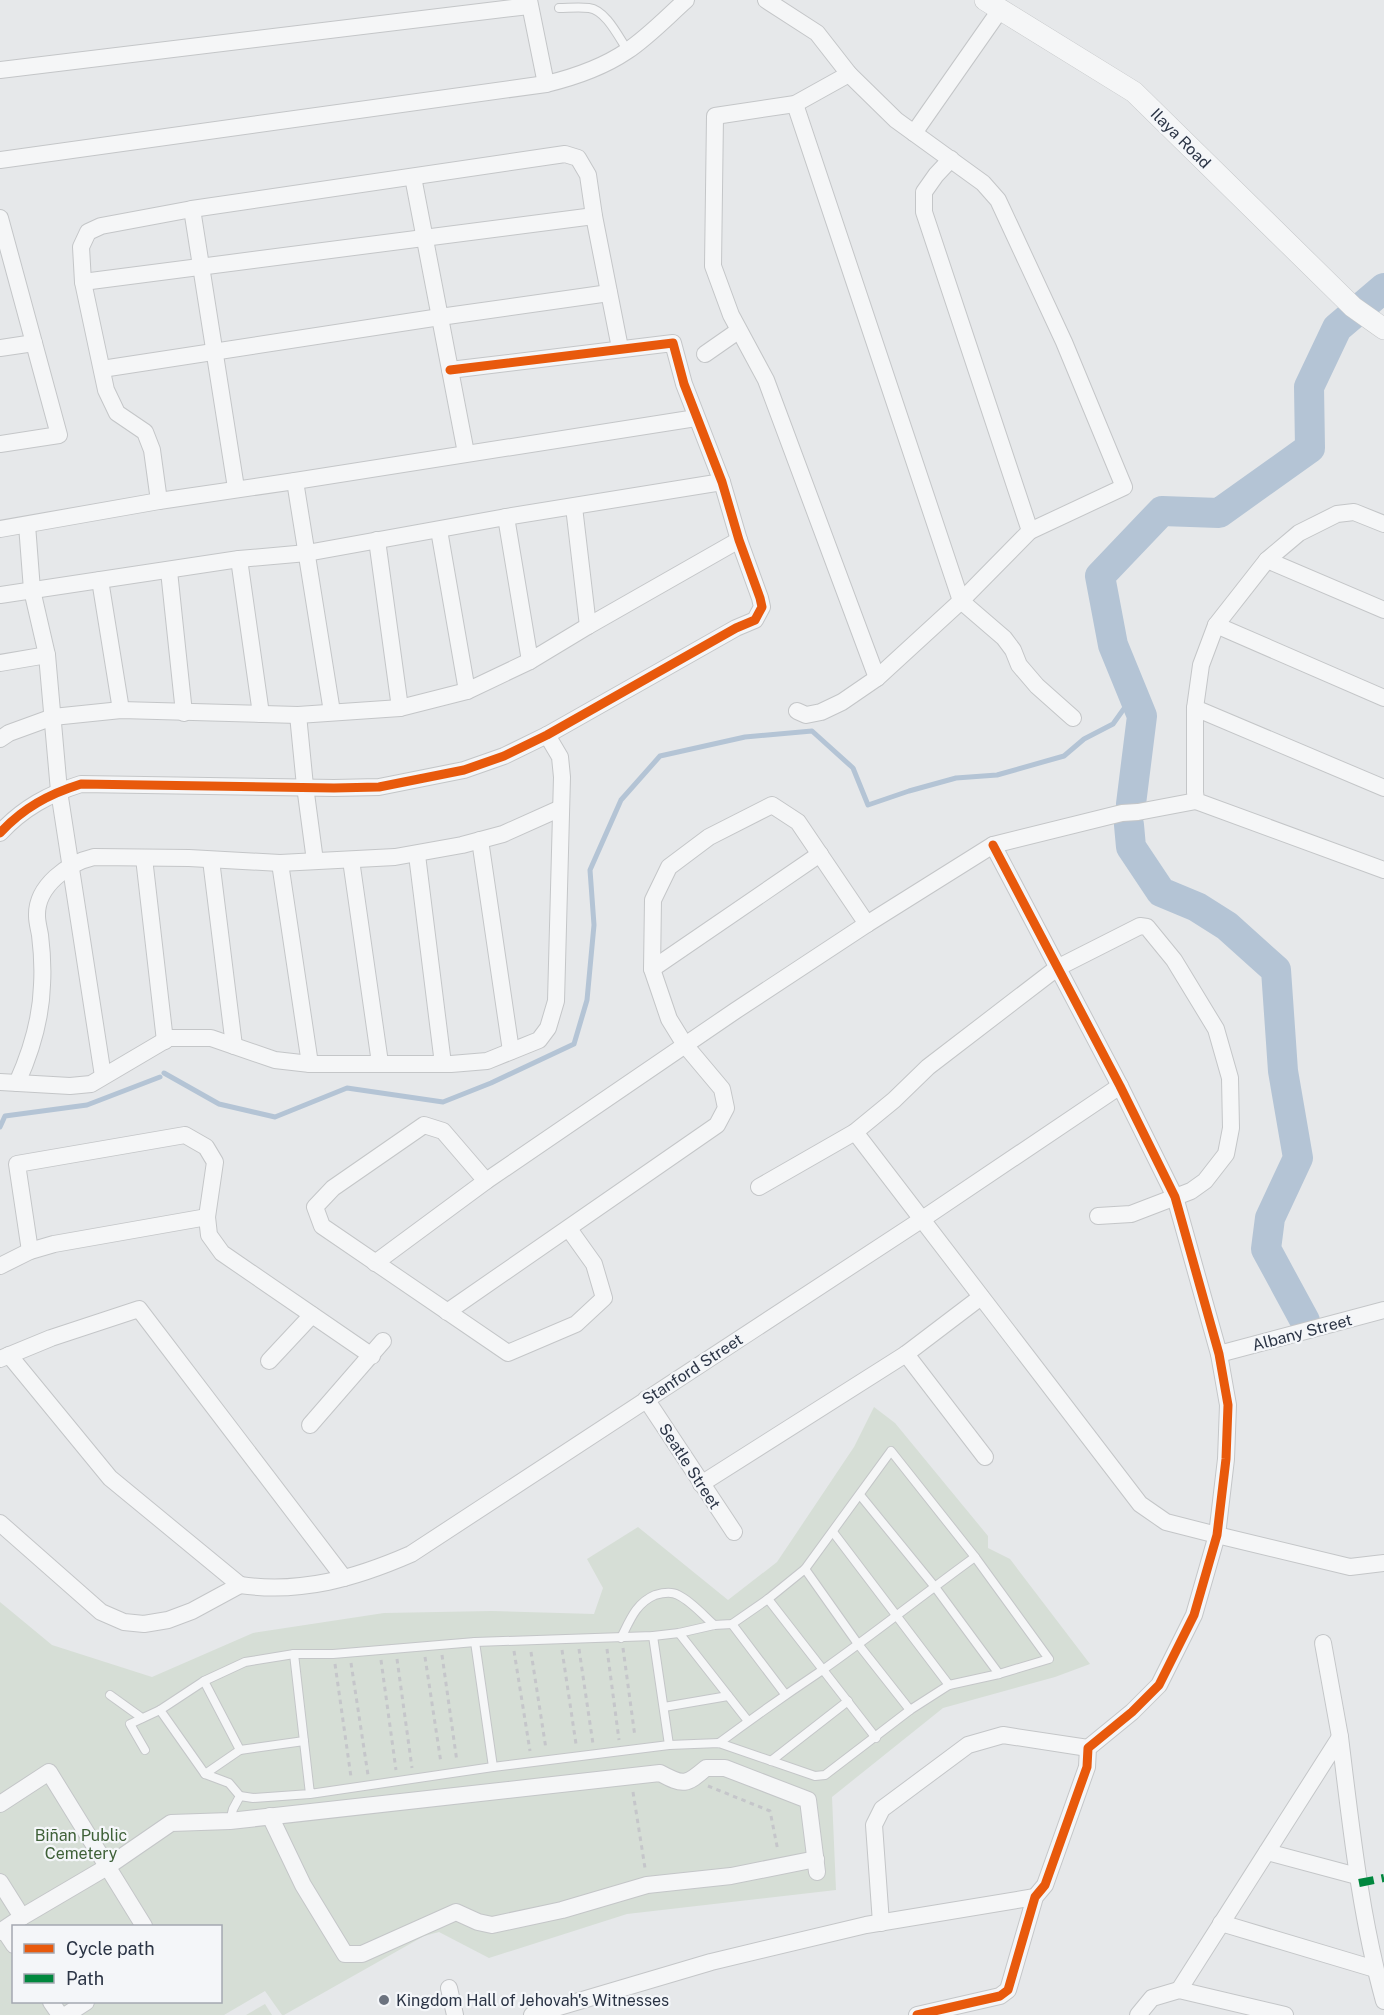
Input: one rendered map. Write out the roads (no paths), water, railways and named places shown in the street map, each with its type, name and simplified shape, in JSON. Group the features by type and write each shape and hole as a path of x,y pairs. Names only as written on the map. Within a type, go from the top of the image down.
{"street":[{"path":"0,160 546,84 582,75 628,51 686,0"},
{"path":"766,0 817,33 849,74 896,120 983,183 998,200 1064,342 1124,487 1030,531 961,601 877,678 832,709 806,715 796,711"},
{"path":"0,70 529,3 546,84"},
{"path":"914,133 993,5"},
{"name":"Ilaya Road","path":"993,5 1134,92 1353,307 1382,328"},
{"path":"849,74 795,104 719,114 713,120 713,266 738,331 766,380 877,678"},
{"path":"795,104 961,601 1004,638 1013,650 1019,665 1031,679 1074,718"},
{"path":"159,501 152,450 145,432 117,413 106,390 83,282 81,248 88,232 101,226 192,209 565,154 578,158 588,175 620,348"},
{"path":"951,159 924,192 924,212 1030,531"},
{"path":"413,177 466,453"},
{"path":"192,209 236,488"},
{"path":"83,282 594,216"},
{"path":"0,218 5,259 34,343 58,435 0,444"},
{"path":"102,369 609,293"},
{"path":"705,354 738,331"},
{"path":"0,348 34,343"},
{"path":"0,833 14,818 35,802 81,784 379,787 464,770 504,756 548,735 736,628 755,620 762,607 722,482 684,384 673,343 450,370"},
{"path":"0,529 236,488 295,482 696,418"},
{"path":"295,482 332,712"},
{"path":"0,595 239,560 307,553 506,517 722,482"},
{"path":"574,507 588,626"},
{"path":"1196,801 1195,708 1201,665 1216,625 1267,560 1299,533 1337,514 1354,512 1384,524"},
{"path":"506,517 530,661"},
{"path":"27,525 32,590 47,656 59,791 103,1076"},
{"path":"439,530 466,691"},
{"path":"377,540 400,708"},
{"path":"3,735 53,717 121,710 298,715 400,708 466,691 530,661 739,540"},
{"path":"239,560 261,714"},
{"path":"1267,560 1384,610"},
{"path":"169,571 184,713"},
{"path":"99,580 121,710"},
{"path":"1216,625 1384,698"},
{"path":"0,663 47,656"},
{"path":"1195,708 1384,788"},
{"path":"298,715 315,861"},
{"path":"0,1083 70,1086 91,1084 169,1038 211,1038 275,1060 310,1064 443,1064 487,1061 539,1040 548,1029 556,1001 562,777 560,757 548,735"},
{"path":"375,1263 486,1181 685,1045 867,924 993,845 1122,813 1196,801 1384,870"},
{"path":"447,1312 717,1125 726,1108 723,1089 685,1045 669,1019 652,969 653,900 669,867 709,837 772,805 798,822 867,924"},
{"path":"17,1083 28,1059 40,1015 42,961 37,914 43,894 55,878 70,865 94,857 280,863 417,855 480,840 525,825 561,808"},
{"path":"480,840 511,1051"},
{"path":"917,2015 1000,1996 1008,1990 1035,1897 1045,1885 1087,1767 1088,1749 1132,1712 1158,1685 1194,1616 1217,1534 1226,1459 1228,1405 1219,1354 1175,1197 1120,1086 993,845"},
{"path":"652,969 820,854"},
{"path":"417,855 443,1064"},
{"path":"144,858 165,1041"},
{"path":"211,860 234,1046"},
{"path":"351,860 380,1063"},
{"path":"280,863 310,1064"},
{"path":"759,1187 855,1132 894,1100 928,1066 1058,968 1140,926 1147,927 1174,960 1216,1029 1230,1078 1231,1128 1226,1154 1205,1181 1191,1191 1131,1214 1098,1216"},
{"name":"Stanford Street","path":"240,1585 262,1588 315,1584 370,1572 411,1554 921,1220 1120,1086"},
{"path":"486,1181 443,1131 424,1125 333,1188 315,1207 322,1226 508,1353 576,1324 604,1298 594,1264 569,1229"},
{"path":"855,1132 1140,1504 1166,1522 1350,1567 1384,1563"},
{"path":"30,1251 17,1164 185,1135 206,1147 215,1162 207,1217 209,1235 222,1253 372,1356"},
{"path":"0,1266 30,1251 54,1244 207,1217"},
{"path":"701,1484 906,1354 981,1297"},
{"path":"0,1523 101,1612 124,1622 144,1624 168,1620 192,1611 240,1585 110,1478 4,1357 51,1338 139,1309 344,1578"},
{"name":"Albany Street","path":"1219,1354 1384,1310"},
{"path":"269,1361 312,1315"},
{"path":"310,1425 383,1341"},
{"path":"906,1354 985,1457"},
{"name":"Seatle Street","path":"646,1399 734,1532"},
{"path":"1323,1642 1340,1737 1357,1876 1375,1969 1384,2001"},
{"path":"881,1923 874,1825 882,1809 968,1745 1003,1736 1088,1749"},
{"path":"1179,1990 1340,1737"},
{"path":"12,1943 2,1931 107,1867 171,1823 230,1821 270,1816 631,1777 660,1773 682,1782 692,1779 706,1768 725,1768 808,1800 817,1865 780,1866 731,1876 647,1885 562,1911 492,1925 478,1922 456,1912 362,1954 345,1954 303,1885 270,1816"},
{"path":"0,1804 49,1772 143,1925"},
{"path":"1267,1852 1357,1876"},
{"path":"0,1882 22,1917"},
{"path":"532,2015 711,1962 881,1923 1035,1897"},
{"path":"1221,1923 1375,1969"},
{"path":"449,1988 455,2015"},
{"path":"1138,2015 1152,1998 1179,1990 1284,2015"},
{"path":"66,2015 83,2003"}],"lane":[{"path":"559,8 596,10 604,17 628,51"},
{"path":"146,1750 130,1724 160,1710 204,1681 245,1662 294,1654 333,1654 476,1642 679,1634 714,1625 732,1624 805,1569 891,1451 975,1557 1049,1659 999,1674 949,1685 910,1710 825,1775 814,1776 719,1743 669,1745 578,1756 310,1794 240,1797 229,1783 205,1774 160,1710"},
{"path":"860,1495 935,1587 999,1674"},
{"path":"833,1532 949,1685"},
{"path":"719,1743 896,1617 975,1557"},
{"path":"805,1569 858,1644 910,1710"},
{"path":"621,1638 637,1606 646,1599 670,1592 679,1595 714,1625"},
{"path":"768,1599 876,1738"},
{"path":"732,1624 785,1694"},
{"path":"679,1634 748,1721"},
{"path":"653,1636 669,1745"},
{"path":"476,1642 493,1767"},
{"path":"294,1654 310,1794"},
{"path":"204,1681 240,1750"},
{"path":"110,1695 142,1718"},
{"path":"664,1707 728,1696"},
{"path":"771,1761 848,1701"},
{"path":"205,1774 240,1750 304,1741"},
{"path":"230,1821 233,1809 240,1797"}],"waterway":[{"path":"1131,804 1142,716 1113,645 1100,576 1162,511 1219,513 1310,448 1309,387 1337,328 1384,288"},
{"path":"164,1073 219,1104 275,1117 347,1088 443,1102 491,1083 574,1044 587,1000 594,925 590,870 621,800 660,756 745,737 812,731 853,768 868,805 956,778 997,775 1064,756 1084,739 1113,724 1133,696"},
{"path":"1129,825 1131,847 1161,892 1197,907 1227,926 1276,970 1283,1071 1298,1158 1270,1218 1266,1249 1305,1321"},
{"path":"0,1127 5,1116 87,1105 160,1077"}],"place":[{"name":"Kingdom Hall of Jehovah's Witnesses","path":"384,2000"}],"park label":[{"name":"Biñan Public Cemetery","path":"81,1844"}]}
